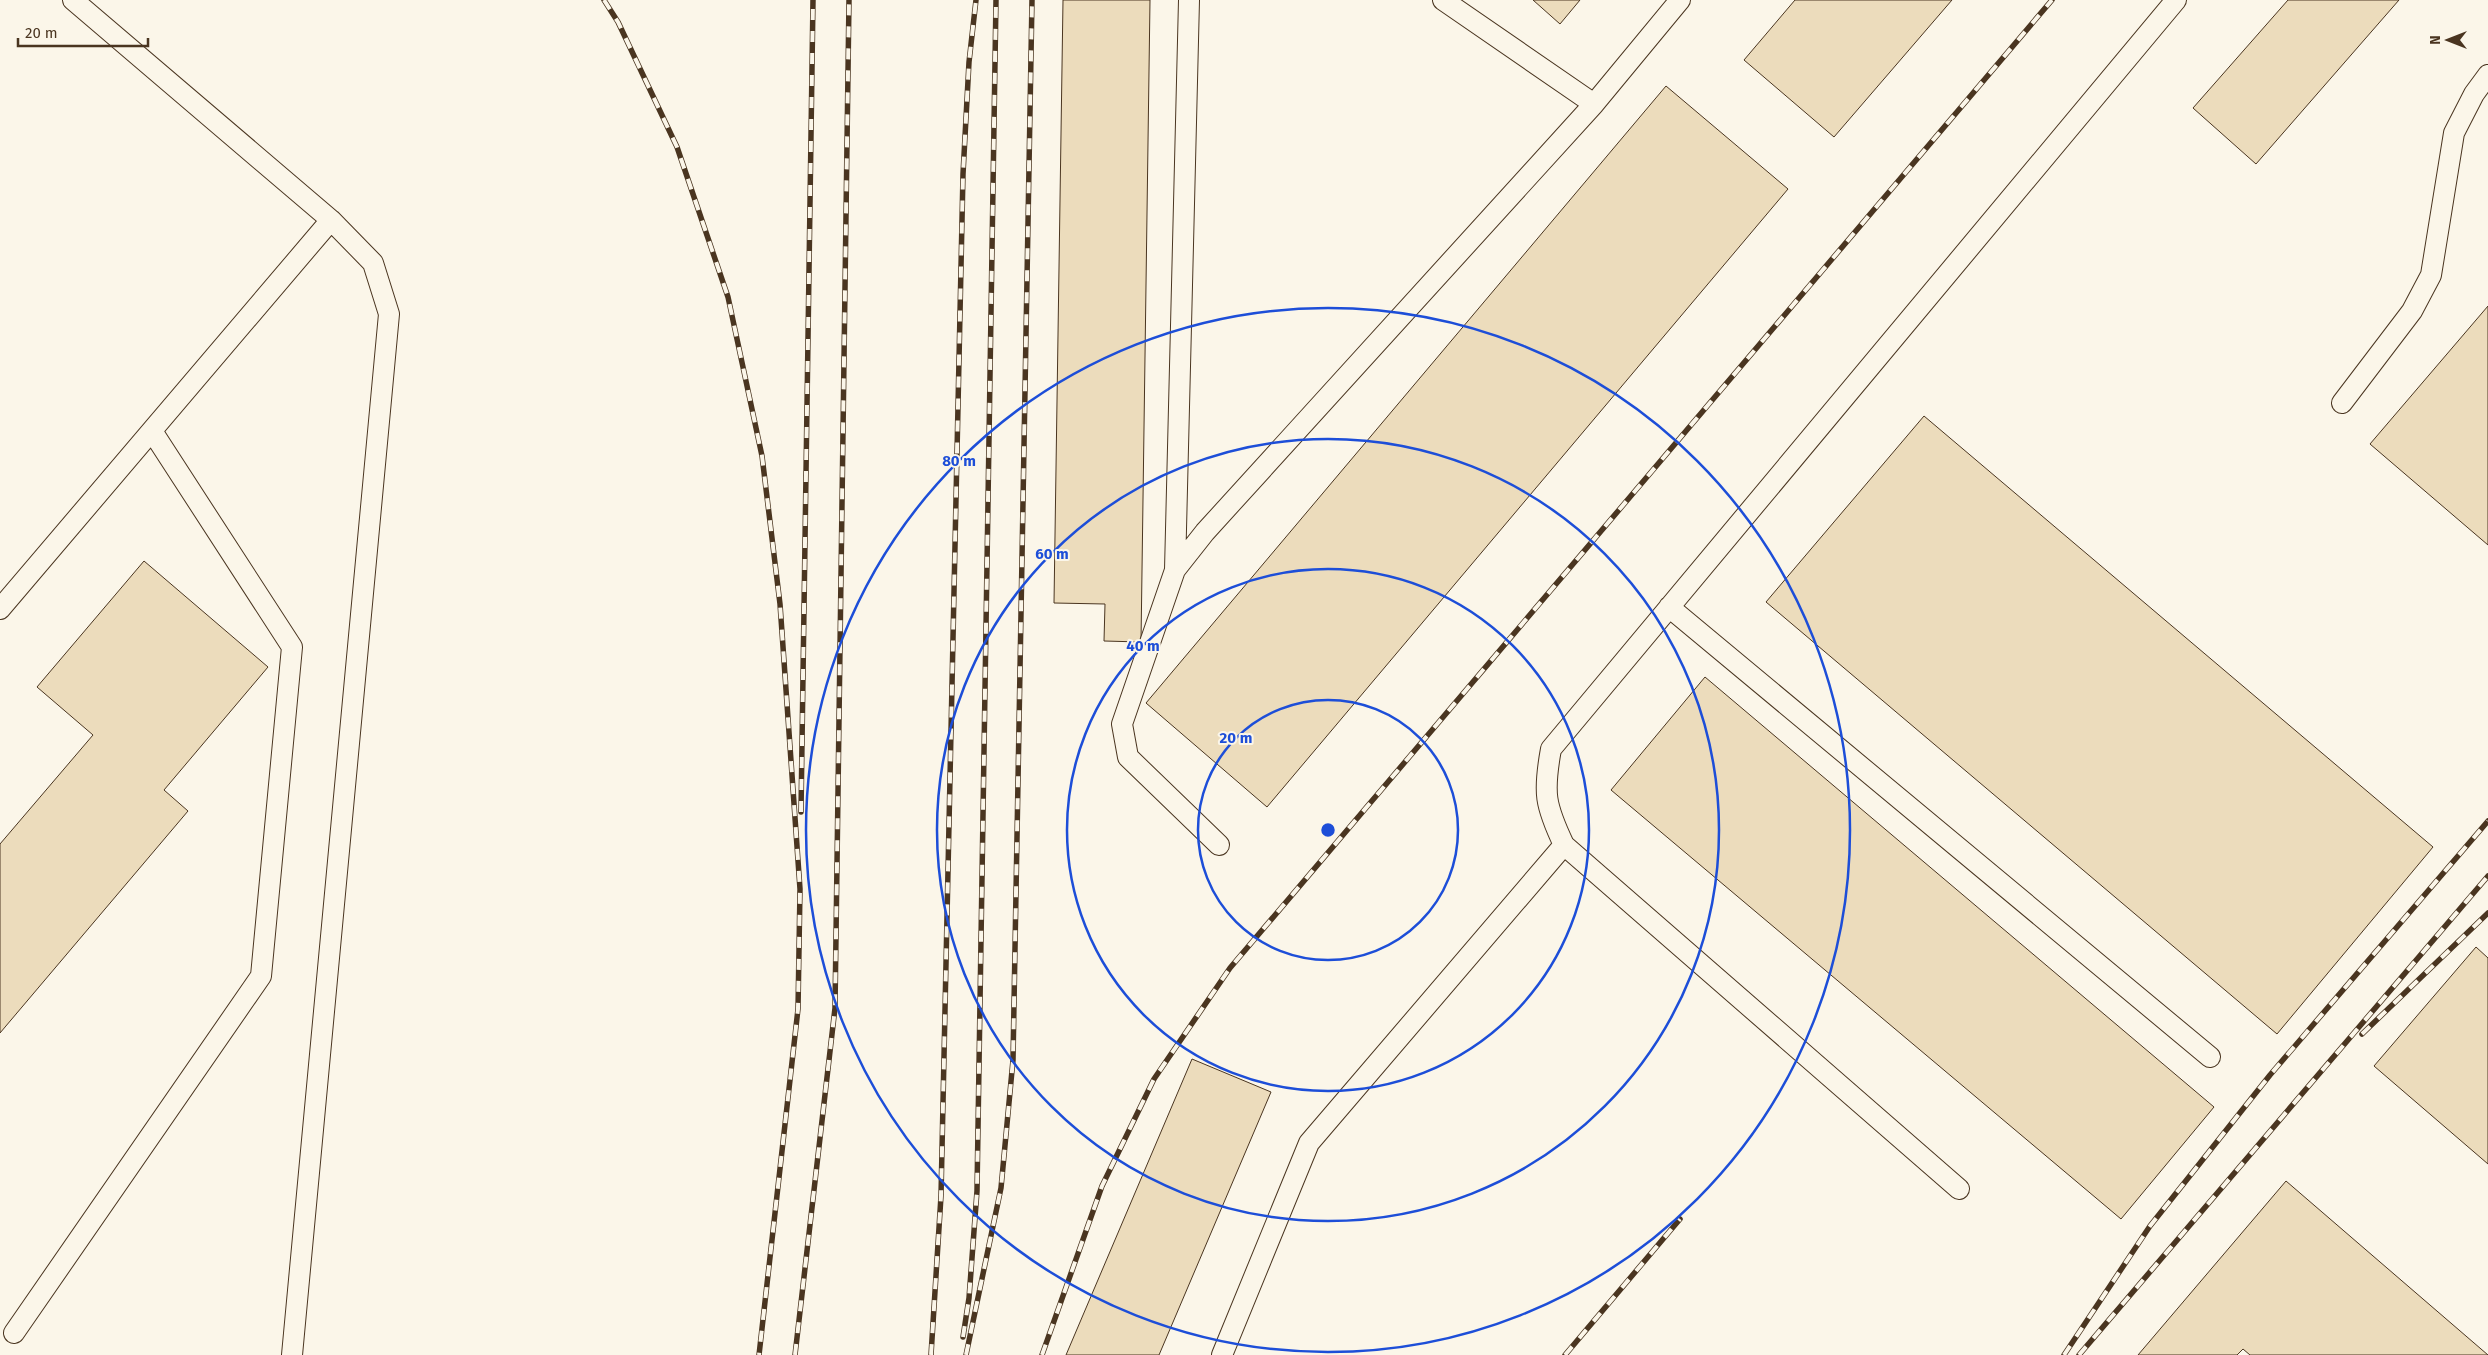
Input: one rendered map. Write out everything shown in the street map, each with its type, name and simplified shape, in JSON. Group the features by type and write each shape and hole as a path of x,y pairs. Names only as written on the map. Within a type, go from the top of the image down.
{"lane":[{"path":"73,0 331,220 373,263 389,314 292,1355"},
{"path":"1189,0 1175,570 1122,724 1128,756 1219,845"},
{"path":"1443,0 1594,104"},
{"path":"1175,570 1205,532 1594,104 1680,0"},
{"path":"1959,1189 1564,845 1549,813 1545,781 1551,749 2176,0"},
{"path":"2342,403 2412,312 2431,274 2454,133 2474,94 2488,75"},
{"path":"0,609 331,220"},
{"path":"14,1333 261,976 292,647 152,431"},
{"path":"1669,607 2210,1057"},
{"path":"1222,1355 1309,1143 1564,845"}],"building":[{"path":"1063,0 1150,0 1141,642 1104,641 1105,604 1054,603"},
{"path":"1533,0 1580,0 1560,24"},
{"path":"1795,0 1952,0 1834,137 1744,60"},
{"path":"2288,0 2399,0 2256,164 2193,108"},
{"path":"1666,86 1788,189 1267,807 1146,703"},
{"path":"2488,306 2488,545 2370,444"},
{"path":"1924,416 2433,847 2277,1034 1766,602"},
{"path":"144,561 268,667 164,790 188,811 0,1033 0,844 93,735 37,687"},
{"path":"1705,677 2214,1107 2121,1219 1611,790"},
{"path":"2476,947 2488,958 2488,1164 2374,1066"},
{"path":"1192,1059 1271,1092 1159,1355 1066,1355"},
{"path":"2286,1181 2488,1355 2250,1355 2243,1349 2237,1355 2138,1355"}],"railway":[{"path":"604,0 618,22 677,147 728,297 762,456 780,604 800,889 798,1009 759,1355"},
{"path":"801,812 813,0"},
{"path":"795,1355 835,1008 849,0"},
{"path":"931,1355 941,1196 963,174 969,62 976,0"},
{"path":"963,1337 969,1298 977,1191 996,0"},
{"path":"966,1355 1001,1188 1013,1060 1032,0"},
{"path":"1042,1355 1102,1186 1154,1079 1230,968 2052,0"},
{"path":"2064,1355 2150,1226 2270,1075 2488,821"},
{"path":"2079,1355 2488,876"},
{"path":"2362,1034 2488,913"},
{"path":"1565,1355 1680,1219"}]}
